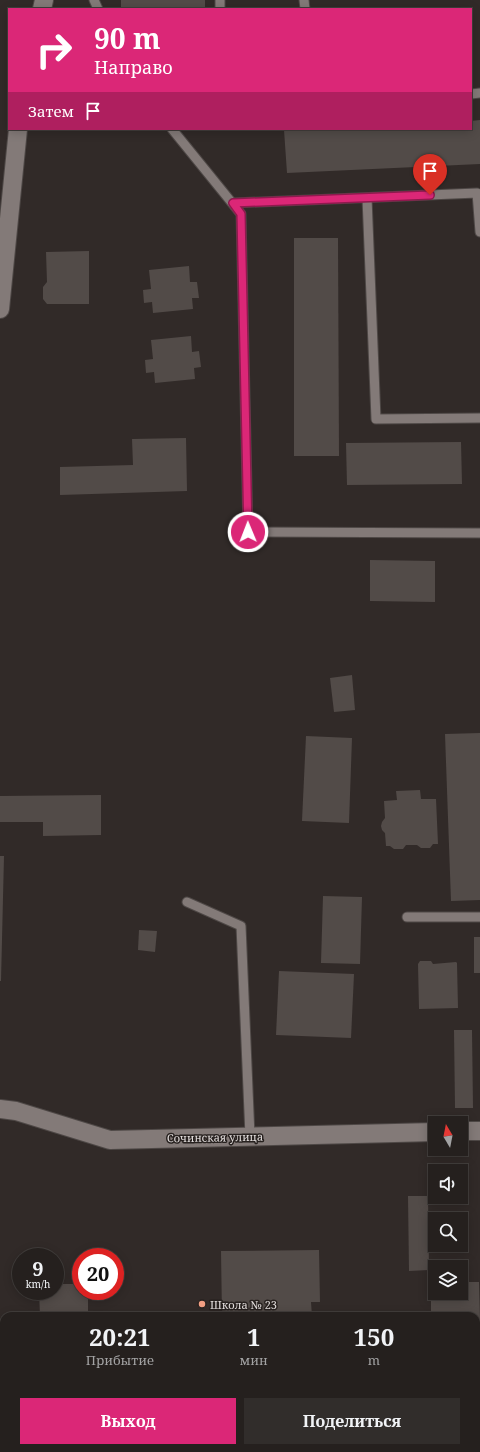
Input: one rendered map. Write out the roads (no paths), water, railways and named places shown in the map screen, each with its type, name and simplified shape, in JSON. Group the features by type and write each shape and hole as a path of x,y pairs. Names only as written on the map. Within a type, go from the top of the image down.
{"street":[{"path":"0,309 18,130"},
{"name":"Сочинская улица","path":"0,1109 16,1111 110,1140 428,1132"},
{"path":"468,1131 480,1131"}],"lane":[{"path":"173,130 241,214 248,532 480,533"},
{"path":"233,203 477,193 480,232"},
{"path":"367,198 376,418 480,418"},
{"path":"188,902 241,926 250,1136"},
{"path":"407,917 480,918"}],"place":[{"name":"Школа № 23","path":"202,1304"}]}
